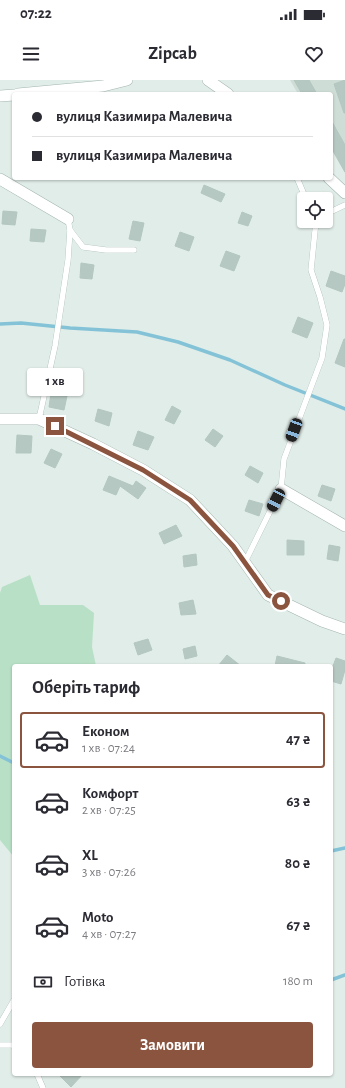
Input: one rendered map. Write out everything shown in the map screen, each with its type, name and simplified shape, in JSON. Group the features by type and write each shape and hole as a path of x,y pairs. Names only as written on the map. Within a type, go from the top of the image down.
{"street":[{"path":"39,92 103,86 127,80"},
{"path":"208,80 225,92"},
{"path":"0,96 12,95"},
{"path":"0,179 69,225"},
{"path":"331,180 345,193"},
{"path":"0,419 38,419 93,444 143,470 190,500 233,546 268,595 322,621 345,629"},
{"path":"281,489 345,526"}],"lane":[{"path":"298,180 303,192"},
{"path":"333,211 345,205"},
{"path":"69,225 83,247 106,250 134,250"},
{"path":"38,419 55,346 68,260 69,225"},
{"path":"245,562 281,489 284,459 322,358 327,325 311,270 315,228"},
{"path":"0,1024 12,1003"},
{"path":"0,1045 12,1045"},
{"path":"38,1076 44,1088"}],"shaded area":[{"path":"290,80 345,80 345,173 333,152 333,92 297,92"}],"green space":[{"path":"30,575 40,605 83,605 94,613 92,647 96,664 12,664 12,855 0,840 0,593 2,587"}],"building":[{"path":"294,80 309,80 316,92 301,92"},
{"path":"345,80 345,113 344,113 334,84"},
{"path":"333,124 345,145 345,172 333,151"},
{"path":"204,185 225,194 221,202 201,193"},
{"path":"3,211 17,212 15,225 2,224"},
{"path":"242,212 252,216 248,226 238,223"},
{"path":"133,221 144,223 140,241 129,239"},
{"path":"31,229 46,230 44,242 30,241"},
{"path":"180,232 194,237 189,251 175,246"},
{"path":"226,251 240,256 234,271 220,266"},
{"path":"81,263 94,265 92,279 80,278"},
{"path":"331,271 345,276 345,284 342,292 326,286"},
{"path":"298,317 313,323 307,338 292,332"},
{"path":"345,339 345,367 335,363"},
{"path":"51,393 67,396 64,410 49,407"},
{"path":"172,406 181,411 174,424 165,420"},
{"path":"98,409 112,413 109,426 95,421"},
{"path":"213,429 223,436 215,447 205,440"},
{"path":"138,431 154,437 148,450 133,445"},
{"path":"17,435 32,436 31,453 16,453"},
{"path":"51,449 62,454 55,468 44,463"},
{"path":"250,466 263,473 258,483 245,475"},
{"path":"109,476 133,486 136,481 146,488 138,499 120,486 116,495 103,490"},
{"path":"322,485 335,489 331,501 318,496"},
{"path":"249,500 263,504 259,516 245,511"},
{"path":"176,525 182,536 164,544 159,533"},
{"path":"287,540 304,541 304,555 287,555"},
{"path":"329,545 340,547 338,561 327,559"},
{"path":"196,554 197,565 184,567 183,556"},
{"path":"193,600 196,614 181,615 179,603"},
{"path":"148,639 152,650 138,655 134,643"},
{"path":"195,646 197,656 185,659 183,649"},
{"path":"227,655 238,664 220,664"},
{"path":"277,656 305,663 305,664 275,664"},
{"path":"336,658 345,661 345,670 341,684 333,682 333,666"},
{"path":"60,1076 81,1076 71,1087"}],"waterway":[{"path":"0,324 21,323 137,332 178,342 230,360 285,385 345,409"},
{"path":"0,756 12,762"},
{"path":"333,851 345,848"},
{"path":"333,979 345,975"}],"route":[{"path":"55,426 143,470 190,500 233,546 268,595 281,601"}]}
